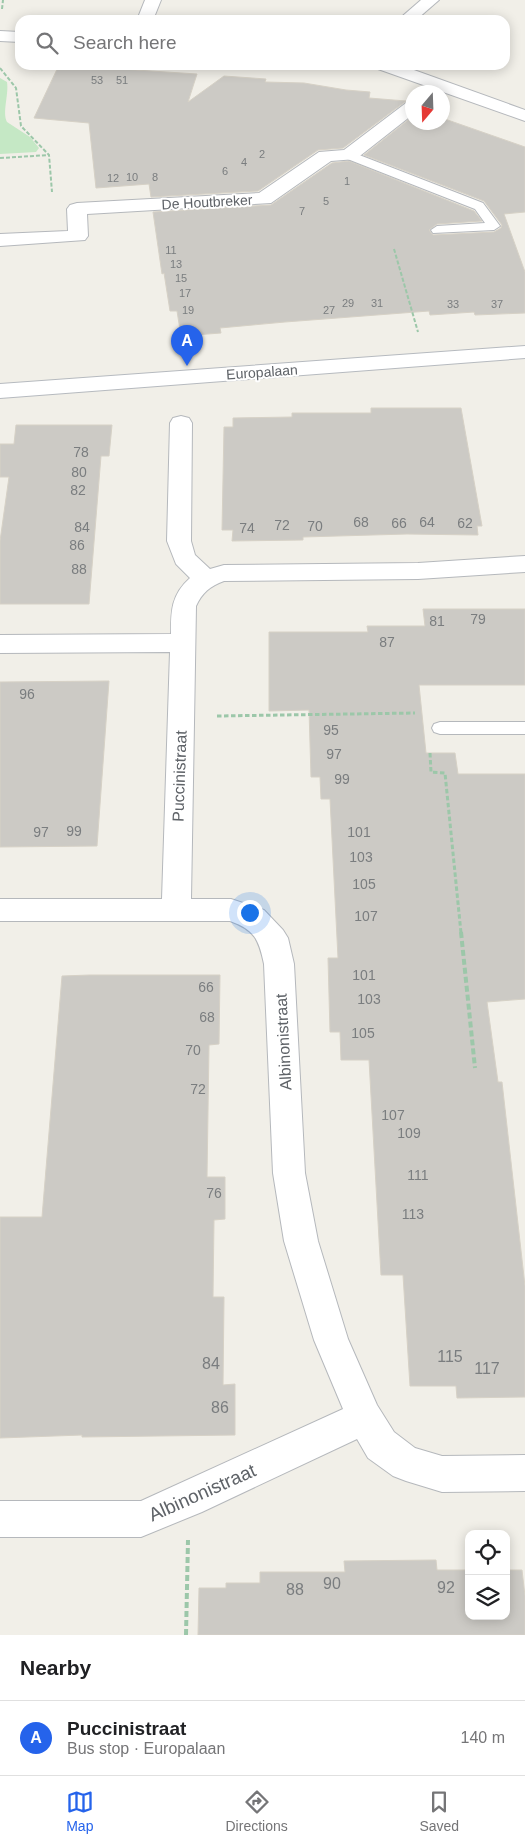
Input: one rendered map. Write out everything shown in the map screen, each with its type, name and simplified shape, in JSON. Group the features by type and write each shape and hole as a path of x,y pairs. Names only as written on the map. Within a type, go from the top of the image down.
{"street":[{"path":"147,15 153,0"},
{"path":"412,15 431,0"},
{"path":"0,36 15,37"},
{"path":"395,70 429,85"},
{"path":"450,92 525,116"},
{"path":"349,155 405,111"},
{"name":"De Houtbreker","path":"0,240 78,236 77,209 264,199 326,156 349,155"},
{"name":"Europalaan","path":"0,391 525,352"},
{"path":"181,423 179,541 184,558 205,578 224,573 246,571 418,571 525,564"},
{"name":"Puccinistraat","path":"176,909 184,606 189,592 205,578"},
{"path":"0,644 183,643"},
{"name":"Albinonistraat","path":"0,910 231,910 254,918 273,938 279,964 289,1173 301,1241 331,1340 364,1417 381,1445 406,1463 442,1474 525,1473"},
{"name":"Albinonistraat","path":"0,1519 141,1519 189,1500 364,1417"}],"lane":[{"path":"349,155 479,206 494,226 437,230"},
{"path":"440,728 525,728"}],"path":[{"path":"0,68 16,88 21,126 49,155 56,237"},
{"path":"0,158 49,155"},
{"path":"394,249 426,360"},
{"path":"181,716 417,713"},
{"path":"429,746 431,772 445,773 475,1068"},
{"path":"186,1635 189,1500"}],"green space":[{"path":"0,78 7,82 5,113 7,122 30,137 39,148 36,152 0,154"}],"building":[{"path":"57,70 136,70 197,74 188,102 224,76 266,79 265,82 304,83 370,92 369,98 405,101 343,148 318,150 258,191 151,197 149,184 96,188 89,123 34,118"},
{"path":"450,121 525,147 525,212 504,214 525,272 525,313 475,315 474,312 430,315 429,311 220,328 221,333 181,336 177,311 170,311 164,273 162,274 153,212 271,205 332,163 349,161 474,211 482,221 437,224 429,230 433,235 494,232 501,228 502,225 484,201 364,155 405,123 405,130 450,130"},
{"path":"371,408 461,408 482,526 477,526 478,535 407,534 303,537 303,540 232,541 233,530 222,530 224,427 233,427 233,418 292,417 292,413 371,413"},
{"path":"16,425 112,425 109,456 101,456 89,604 0,604 0,541 9,477 0,477 0,444 14,444"},
{"path":"423,609 525,609 525,685 419,685 426,753 455,753 458,774 525,774 525,999 487,1002 498,1082 502,1082 525,1286 525,1397 457,1398 456,1386 410,1386 403,1275 381,1275 369,1060 341,1060 340,1032 330,1032 328,958 338,958 330,799 321,799 320,777 311,777 309,710 269,711 269,632 368,632 367,626 425,626"},
{"path":"109,681 97,846 0,847 0,682"},
{"path":"220,975 219,1044 209,1045 207,1177 225,1177 225,1219 214,1220 213,1297 224,1297 223,1385 235,1384 235,1435 82,1437 82,1435 0,1438 0,1217 42,1217 62,976"},
{"path":"436,1560 437,1570 465,1570 465,1620 510,1620 510,1570 522,1570 525,1596 525,1635 198,1635 199,1588 226,1588 226,1583 260,1583 260,1572 345,1572 344,1561"}],"place":[{"name":"Puccinistraat","path":"187,366"}]}
